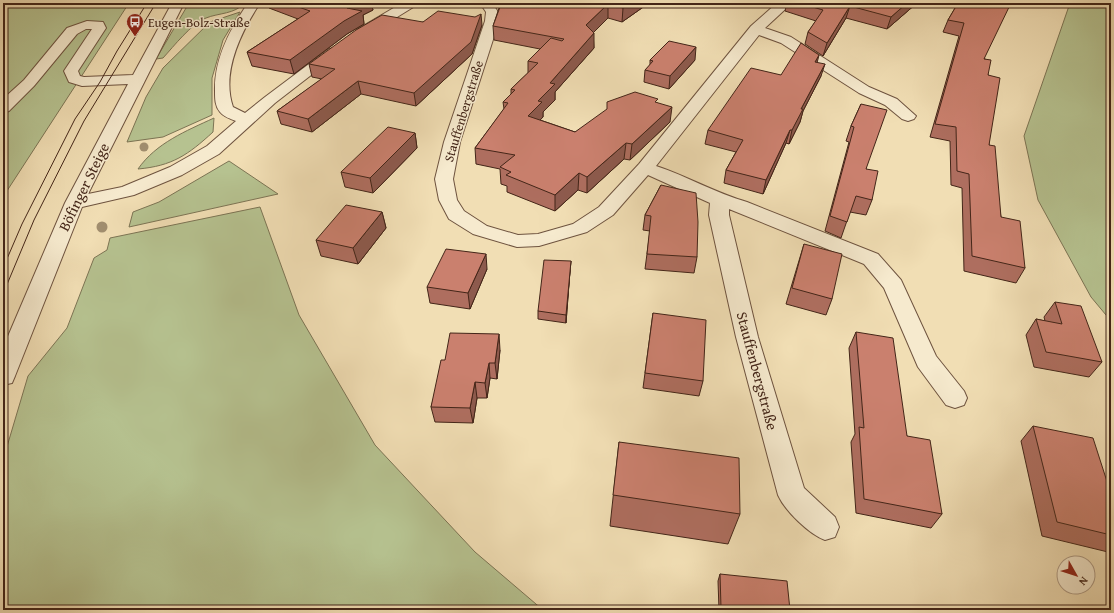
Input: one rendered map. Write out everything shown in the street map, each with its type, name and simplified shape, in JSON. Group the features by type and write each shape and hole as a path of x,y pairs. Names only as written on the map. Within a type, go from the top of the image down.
{"street":[{"name":"Böfinger Steige","path":"3,376 74,203 137,79 178,3"},
{"path":"247,120 227,110 224,103 221,83 228,53 243,20 254,3"},
{"path":"74,203 128,191 176,171 213,150 270,100 350,41 411,3"},
{"name":"Stauffenbergstraße","path":"486,3 492,12 492,22 452,142 444,179 448,200 456,215 480,230 517,241 539,240 580,228 606,211 645,168 756,29 786,3"},
{"path":"3,108 34,77 72,32 79,27 90,24 98,25 99,28 71,71 74,79 87,82 137,79"},
{"path":"756,29 786,40 864,90 891,102 908,116"},
{"path":"645,168 668,176 720,200 740,206 871,259 893,285 926,361 956,398"},
{"name":"Stauffenbergstraße","path":"720,200 719,215 747,338 792,495 825,527"}],"green space":[{"path":"3,3 129,3 3,197"},
{"path":"189,3 244,3 241,7 232,11 211,16 200,21 183,36 163,58 156,59"},
{"path":"1070,3 1111,3 1111,321 1091,297 1038,200 1024,136"},
{"path":"240,12 223,40 212,78 212,115 163,137 127,142 146,97 163,68 210,22"},
{"path":"214,118 213,132 196,147 170,162 138,169 145,160 163,145 182,133"},
{"path":"229,161 278,194 129,227 133,212 159,202"},
{"path":"260,207 299,315 375,445 475,552 543,610 3,610 3,460 28,376 67,328 94,258 107,250 110,238"}],"building":[{"path":"287,3 359,3 347,8 362,11 344,21 290,60 247,52 310,11"},
{"path":"499,3 629,3 623,8 608,4 586,25 594,33 550,83 555,84 538,101 542,102 528,116 575,132 607,109 607,102 635,92 658,99 655,102 672,107 632,144 626,143 587,177 579,173 555,195 506,175 511,172 500,167 515,155 475,148 508,103 503,102 515,90 511,89 538,63 528,61 551,38 562,41 564,39 493,26 500,7"},
{"path":"799,3 907,3 891,17 850,6 827,43 808,32 823,10"},
{"path":"958,3 1011,3 984,59 991,60 988,75 1000,78 989,145 995,146 1001,217 1020,221 1025,268 972,256 969,174 957,171 956,127 935,124 964,23 948,20"},
{"path":"438,11 475,17 481,14 471,42 414,93 358,81 308,119 277,111 335,69 309,64 356,30 382,15 423,22"},
{"path":"669,41 696,47 670,76 645,70 653,61 650,60"},
{"path":"801,43 819,55 815,62 825,64 801,109 803,109 792,130 790,130 766,180 726,170 743,140 708,130 751,68 781,75"},
{"path":"861,104 887,110 866,169 878,171 872,200 856,196 847,222 830,216 854,127 851,126"},
{"path":"388,127 415,133 370,178 341,172"},
{"path":"661,185 696,193 698,222 697,257 647,254 651,216 645,215"},
{"path":"346,205 382,212 353,248 316,240"},
{"path":"804,244 842,254 832,299 792,288"},
{"path":"446,249 486,254 468,293 427,287"},
{"path":"544,260 571,261 566,315 538,311"},
{"path":"1055,302 1081,306 1102,362 1046,352 1036,319 1062,324"},
{"path":"653,313 706,320 703,381 645,373"},
{"path":"856,332 893,338 907,436 930,440 942,514 864,499 859,427 864,428"},
{"path":"450,333 499,334 495,363 489,363 485,383 475,382 470,408 431,407 441,360 445,360"},
{"path":"1033,426 1093,438 1111,494 1111,535 1057,522"},
{"path":"619,442 739,458 740,514 613,495"},
{"path":"720,574 787,581 790,610 743,610 721,607"},
{"path":"916,607 930,610 916,610"}],"tram line":[{"path":"3,268 22,224 75,119 100,82 117,51 147,3"},
{"path":"3,294 34,220 84,121 156,3"}],"place":[{"name":"Eugen-Bolz-Straße","path":"135,37"}]}
